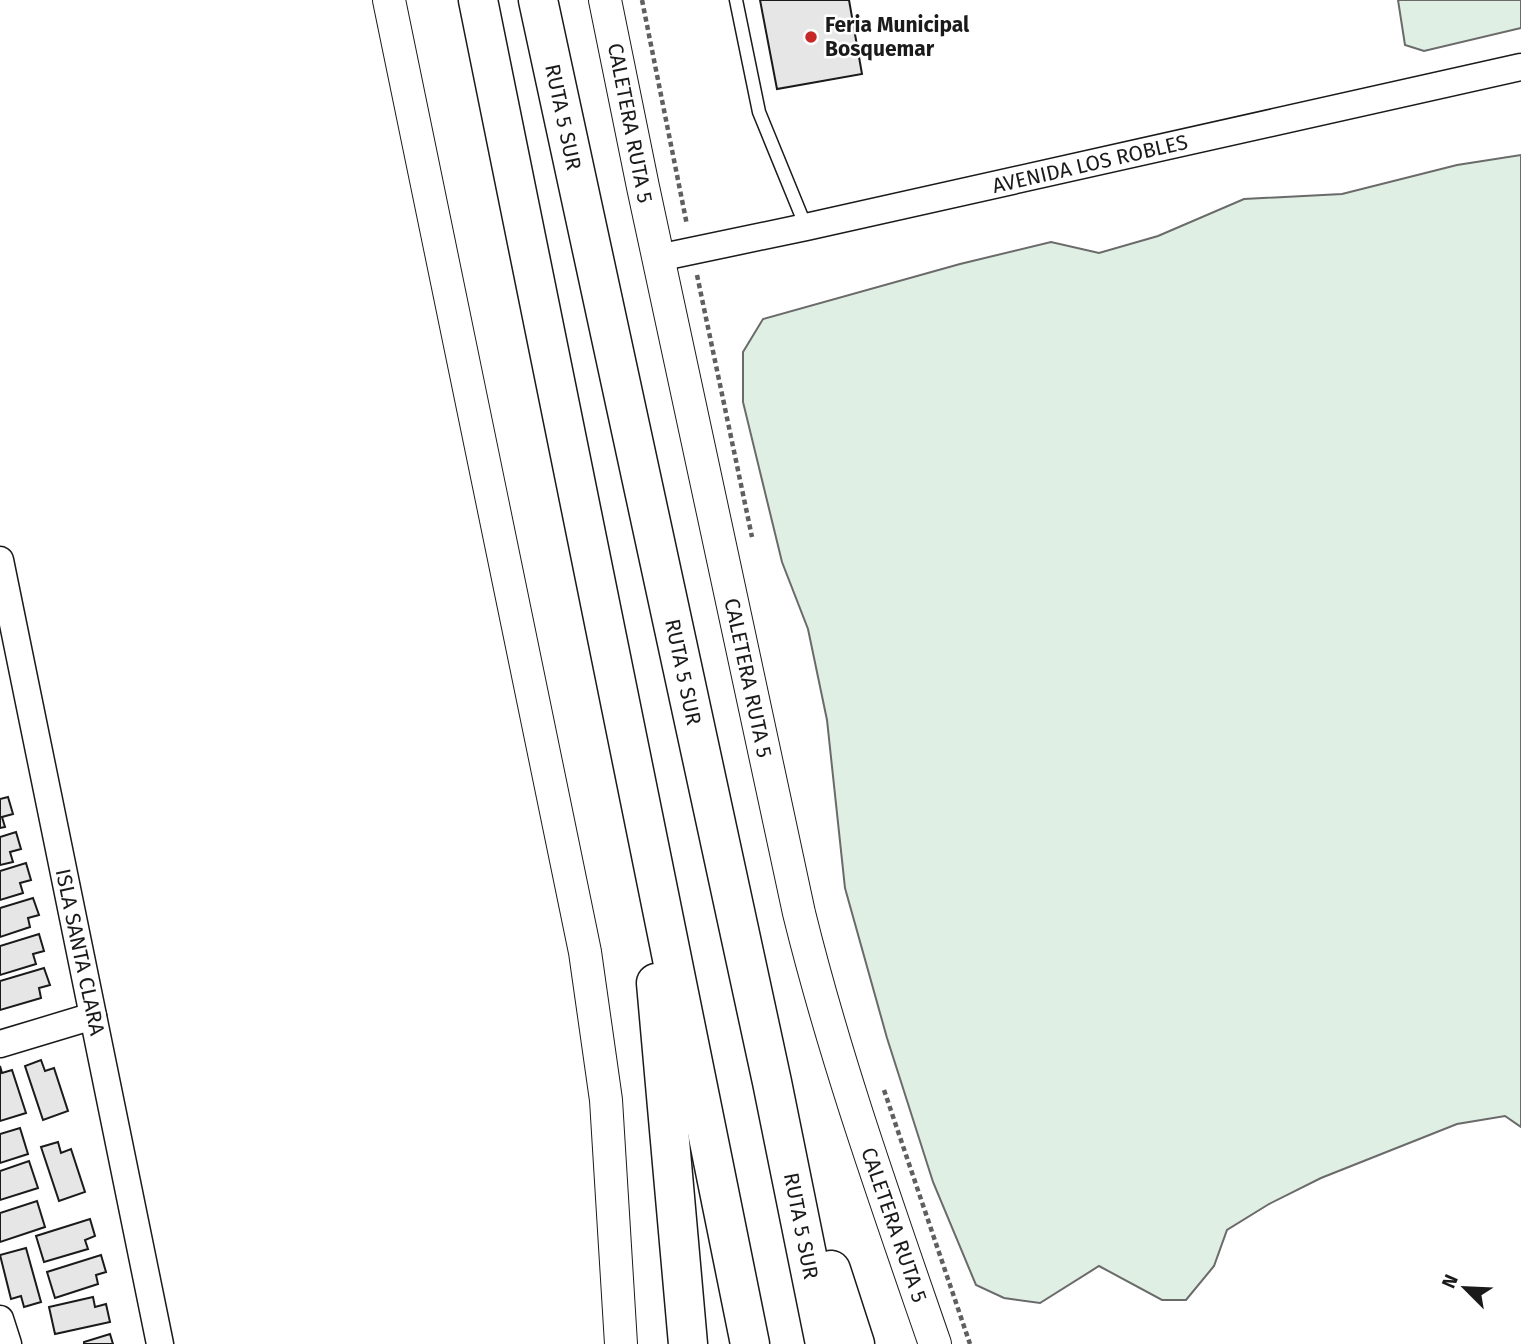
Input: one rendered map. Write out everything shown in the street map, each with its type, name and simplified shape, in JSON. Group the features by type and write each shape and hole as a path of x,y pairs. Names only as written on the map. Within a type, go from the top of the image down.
{"highway":[{"path":"478,0 750,1344"},
{"name":"RUTA 5 SUR","path":"538,0 772,1082 825,1344"},
{"path":"639,796 688,1344"},
{"path":"772,1082 855,1344"}],"street":[{"path":"389,0 585,952 606,1100 621,1344"},
{"name":"CALETERA RUTA 5","path":"606,0 658,258 811,963 862,1130 935,1344"},
{"name":"AVENIDA LOS ROBLES","path":"658,258 1521,67"},
{"name":"ISLA SANTA CLARA","path":"0,560 160,1344"},
{"path":"0,1044 93,1016"},
{"path":"0,1319 8,1344"}],"lane":[{"path":"736,0 759,112 807,227"}],"path":[{"path":"642,0 754,547"},
{"path":"880,1079 970,1344"}],"green space":[{"path":"1398,0 1521,0 1521,28 1424,51 1405,45"},
{"path":"1521,155 1521,1127 1505,1116 1457,1124 1321,1178 1269,1204 1227,1230 1214,1266 1186,1300 1162,1300 1099,1266 1040,1303 1004,1298 976,1285 933,1182 887,1038 845,888 827,720 808,629 782,562 743,402 743,352 763,319 960,264 1051,242 1099,253 1158,236 1244,199 1342,194 1457,165"}],"building":[{"name":"Feria Municipal Bosquemar","path":"760,0 849,0 862,74 777,89"},
{"path":"8,797 13,814 2,817 5,827 0,828 0,799"},
{"path":"16,832 21,849 10,852 13,862 0,865 0,837"},
{"path":"26,863 31,880 20,883 23,893 0,900 0,871"},
{"path":"33,898 39,915 28,918 30,927 0,937 0,908"},
{"path":"39,934 44,951 33,954 36,964 0,975 0,946"},
{"path":"44,968 50,985 39,988 41,998 0,1010 0,981"},
{"path":"41,1060 45,1071 54,1068 68,1111 43,1120 25,1066"},
{"path":"0,1066 2,1073 12,1070 26,1113 0,1121"},
{"path":"20,1128 28,1154 0,1163 0,1134"},
{"path":"58,1142 61,1153 71,1149 85,1192 59,1201 41,1147"},
{"path":"29,1161 38,1188 0,1200 0,1171"},
{"path":"37,1201 45,1227 0,1242 0,1213"},
{"path":"90,1219 95,1236 85,1240 88,1249 44,1262 36,1236"},
{"path":"26,1248 41,1302 24,1307 21,1296 11,1299 0,1255"},
{"path":"101,1255 106,1272 96,1275 98,1284 55,1298 47,1272"},
{"path":"93,1297 95,1307 106,1304 110,1322 55,1334 49,1307"},
{"path":"110,1334 113,1344 84,1344 84,1342"}],"place":[{"name":"Feria Municipal Bosquemar","path":"811,37"}]}
